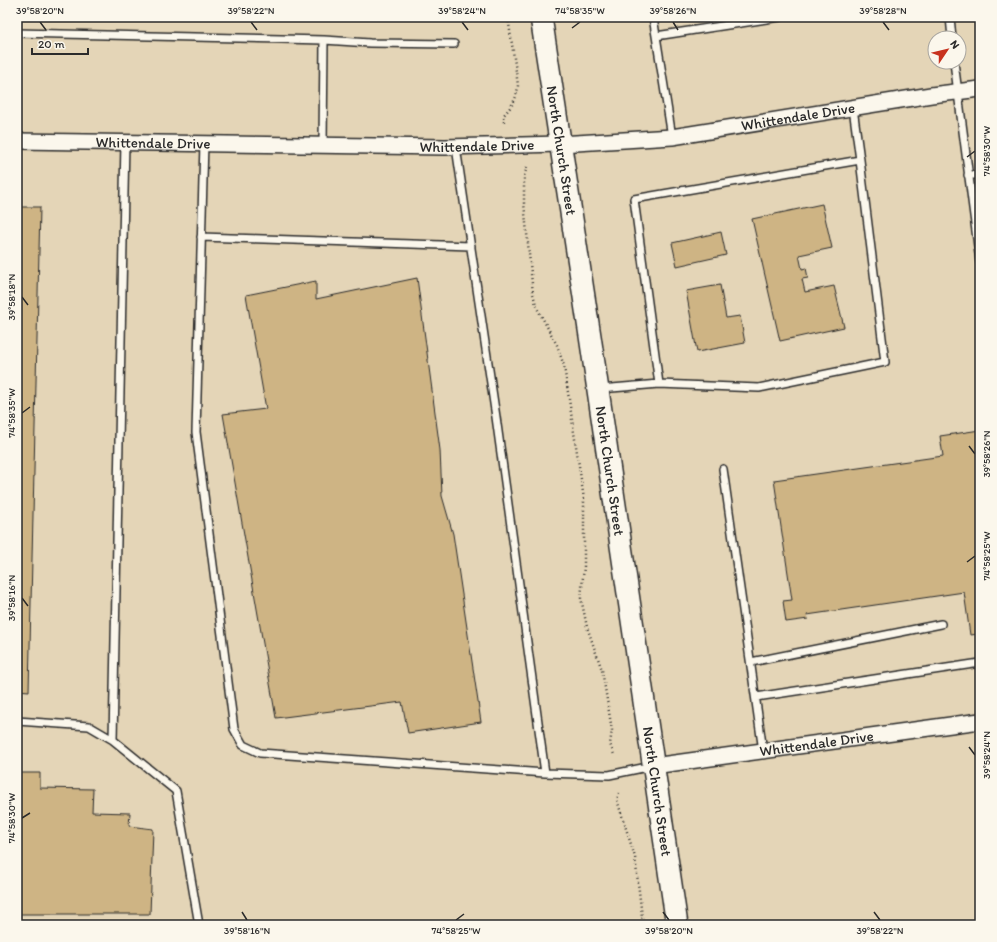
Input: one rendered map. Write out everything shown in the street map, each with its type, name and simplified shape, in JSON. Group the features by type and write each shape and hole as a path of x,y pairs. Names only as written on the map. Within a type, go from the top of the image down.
{"main road":[{"name":"North Church Street","path":"541,17 598,390 676,925"}],"street":[{"name":"Whittendale Drive","path":"17,140 456,147 560,144 672,137 980,89"},
{"name":"Whittendale Drive","path":"653,766 980,721"}],"lane":[{"path":"653,17 672,137"},
{"path":"656,36 780,17"},
{"path":"950,17 951,30"},
{"path":"17,32 324,40 370,43 454,44"},
{"path":"323,145 324,40"},
{"path":"955,70 980,262"},
{"path":"598,390 659,384 759,388 885,362 853,108"},
{"path":"113,740 125,141"},
{"path":"204,143 196,432 234,729 243,746 260,754 545,773 609,775 653,766"},
{"path":"456,147 545,773"},
{"path":"659,384 634,199 860,160"},
{"path":"968,175 980,175"},
{"path":"201,237 471,246"},
{"path":"723,469 763,751"},
{"path":"751,662 941,624"},
{"path":"756,697 980,662"},
{"path":"17,721 89,726 113,740 176,791 199,925"}],"path":[{"path":"504,122 503,116 513,104 517,95 518,85 508,17"},
{"path":"527,167 524,176 524,203 533,294 537,308 557,345 564,366 584,499 584,566 581,598 587,627 602,670 612,730 610,744 614,755"},
{"path":"619,793 617,800 635,857 643,925"}],"shaded area":[{"path":"17,17 980,17 980,925 17,925"}],"building":[{"path":"822,204 832,248 799,255 802,269 806,268 808,278 802,279 805,292 834,286 844,327 780,341 752,219"},
{"path":"17,207 40,207 29,691 17,690"},
{"path":"721,232 726,255 677,266 672,243"},
{"path":"417,278 440,450 442,496 453,534 481,722 408,733 402,702 276,718 223,414 266,409 246,295 316,281 316,299"},
{"path":"720,285 726,318 740,316 745,343 697,352 686,291"},
{"path":"980,430 980,634 970,635 964,592 807,615 808,619 786,622 783,601 792,600 774,480 943,456 940,436"},
{"path":"17,773 40,773 40,788 93,789 92,812 130,813 129,826 153,829 150,914 17,914"}]}
